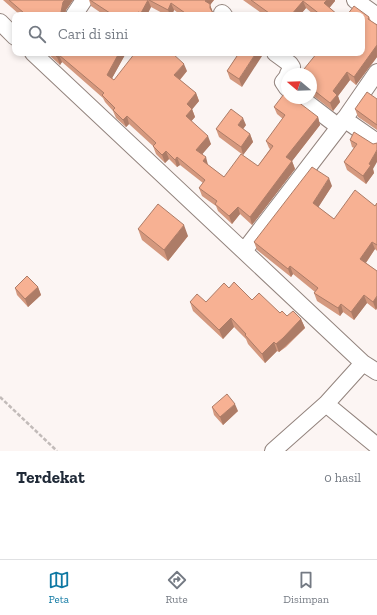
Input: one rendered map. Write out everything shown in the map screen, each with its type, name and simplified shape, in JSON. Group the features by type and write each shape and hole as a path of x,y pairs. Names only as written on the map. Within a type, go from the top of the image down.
{"street":[{"path":"76,12 84,0"},
{"path":"355,0 377,16"},
{"path":"0,22 12,34"},
{"path":"40,56 363,363 377,372"},
{"path":"279,56 290,64 292,68"},
{"path":"244,251 342,123 377,72"},
{"path":"311,104 377,142"},
{"path":"272,451 326,404 363,363"},
{"path":"326,404 377,446"}],"path":[{"path":"0,397 57,451"}],"building":[{"path":"9,0 65,0 63,2 61,12 23,12"},
{"path":"90,0 148,0 142,12 108,12"},
{"path":"149,0 206,0 205,1 210,4 212,12 184,12 171,3 168,10"},
{"path":"251,0 327,0 324,3 334,12 317,12 303,1 294,12 268,12"},
{"path":"354,6 362,12 349,12"},
{"path":"365,14 369,17 368,19 377,25 377,45 354,77 347,72 333,91 337,95 330,103 317,93 317,68 305,68 315,56 365,56"},
{"path":"60,56 117,56 107,75 114,80 133,56 175,56 184,64 174,75 196,93 187,104 192,109 186,116 208,136 196,150 206,157 203,161 224,177 241,154 258,166 273,146 266,141 285,115 274,107 281,98 281,104 301,104 318,117 286,157 292,161 250,217 238,207 229,216 215,204 217,201 199,188 205,180 177,157 175,160 166,151 162,155 153,146 156,143 127,116 123,120 113,110 115,108 102,95 104,93"},
{"path":"237,56 254,56 239,79 227,71"},
{"path":"367,92 377,99 377,125 355,109"},
{"path":"231,109 243,118 238,125 250,134 241,147 216,129"},
{"path":"354,132 373,144 377,143 377,150 369,164 371,165 363,176 344,162 357,144 350,140"},
{"path":"312,167 329,178 313,203 334,219 355,190 375,206 377,203 377,245 372,242 360,259 377,271 377,296 373,302 364,295 351,312 341,304 338,308 314,293 318,288 290,266 288,269 254,242"},
{"path":"158,204 184,225 164,250 138,229"},
{"path":"27,276 38,287 25,299 15,288"},
{"path":"234,282 252,300 259,293 280,313 282,311 287,316 293,311 301,319 283,338 276,344 274,342 262,354 231,318 219,330 190,302 197,294 206,302 224,283 229,288"},
{"path":"227,394 235,404 220,417 212,407"}]}
